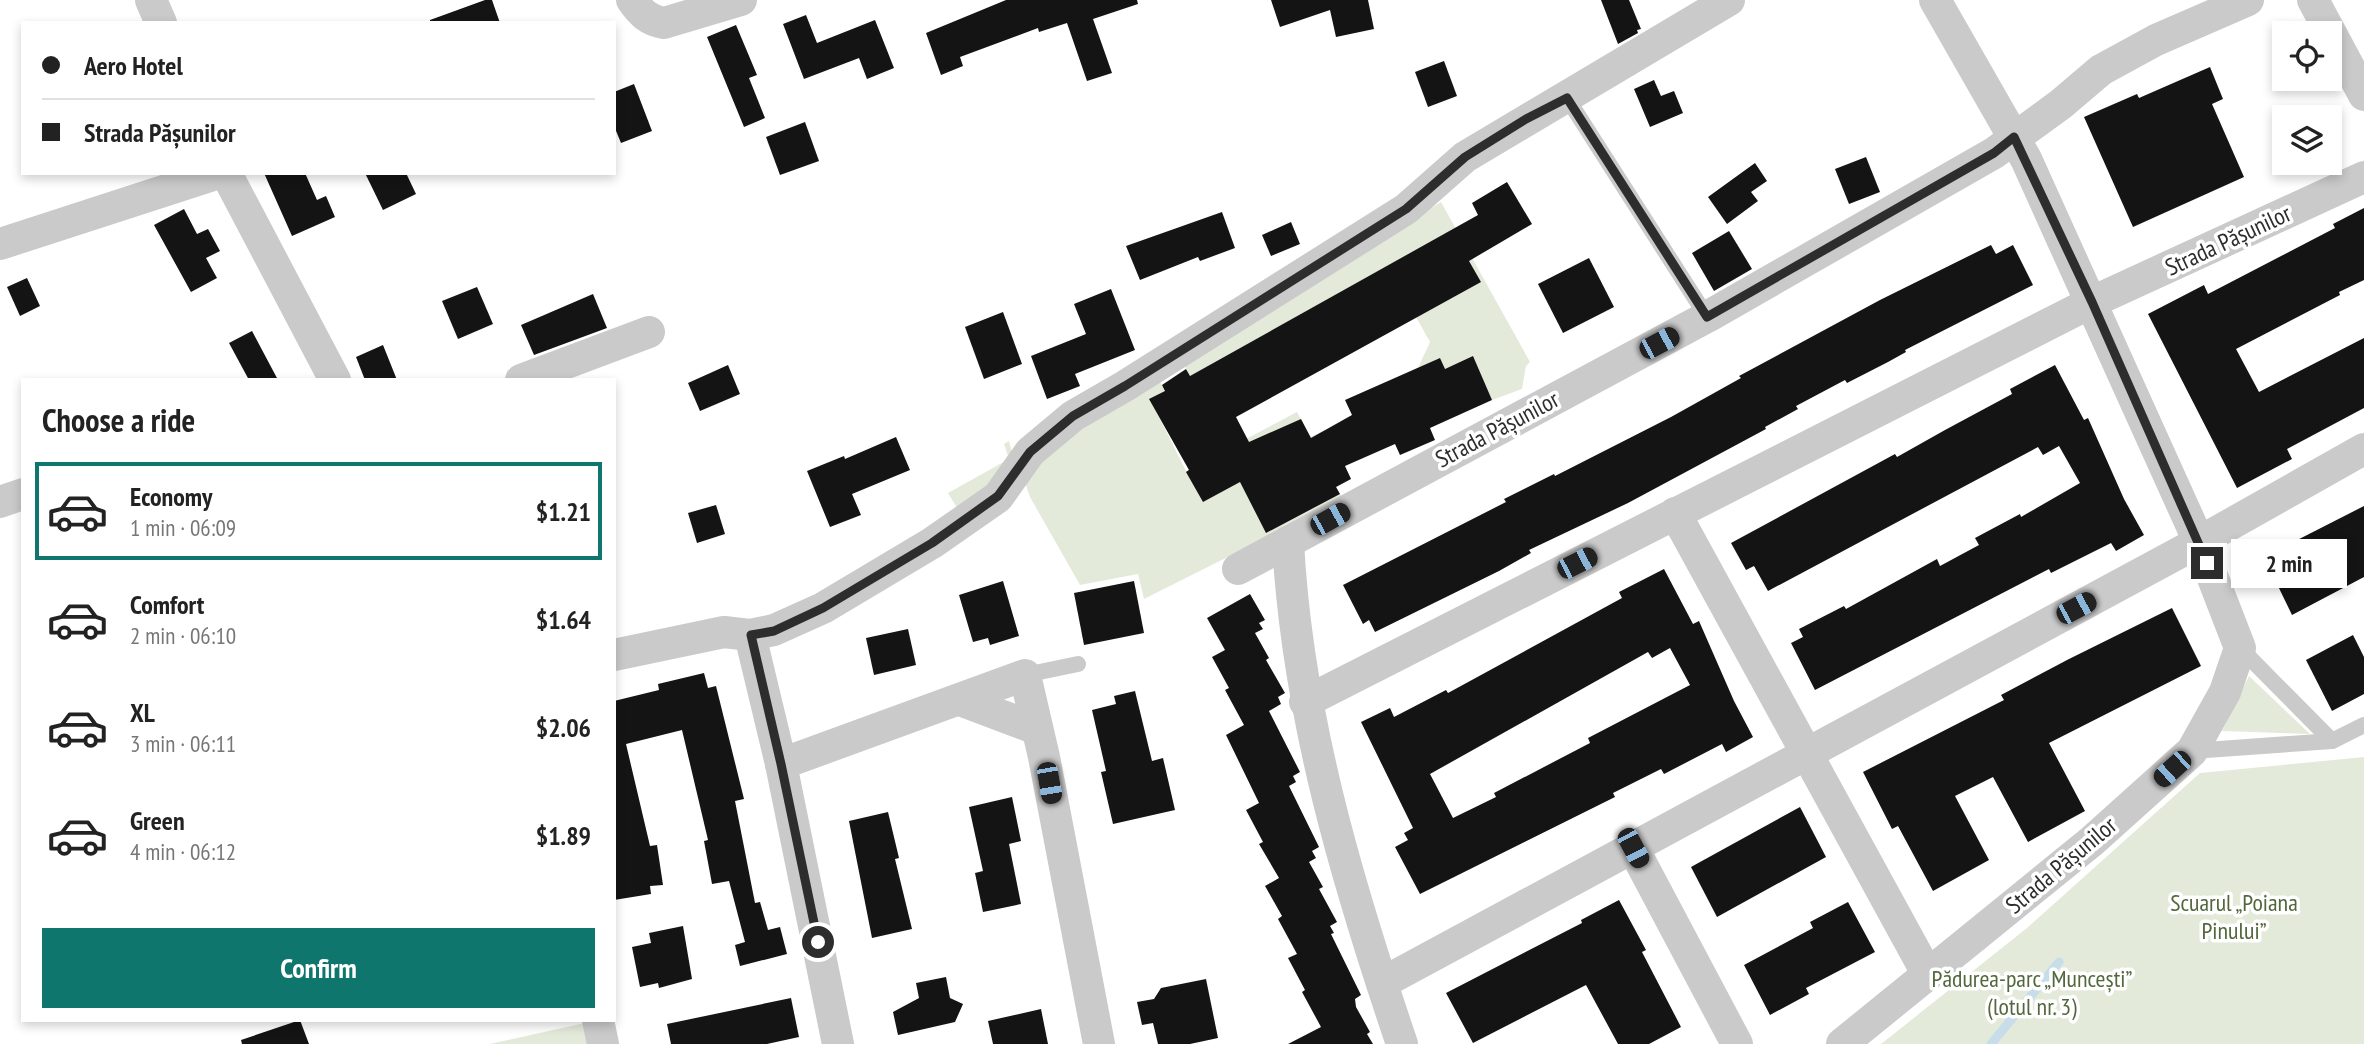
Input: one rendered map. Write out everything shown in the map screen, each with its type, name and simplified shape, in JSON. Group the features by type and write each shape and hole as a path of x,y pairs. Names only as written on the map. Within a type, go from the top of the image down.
{"street":[{"path":"151,0 160,21"},
{"path":"632,0 651,21 664,23 741,0"},
{"path":"616,655 724,632 751,635 774,631 823,608 932,543 998,496 1030,452 1073,416 1406,209 1465,157 1729,0"},
{"path":"1935,0 2014,137 2092,302 2199,542 2240,648"},
{"name":"Strada Pășunilor","path":"1238,569 1707,317 1994,153 2061,104 2101,70 2156,40 2248,0"},
{"path":"2313,0 2364,95"},
{"path":"0,244 213,175"},
{"path":"227,175 334,378"},
{"name":"Strada Pășunilor","path":"1305,702 2092,302 2364,177"},
{"path":"526,378 649,332"},
{"path":"1382,983 2199,542 2364,449"},
{"path":"0,502 21,495"},
{"path":"1675,513 1928,975"},
{"path":"1289,542 1305,702 1357,903 1402,1044"},
{"path":"751,635 781,764 838,1044"},
{"name":"Strada Pășunilor","path":"1842,1044 2092,841 2192,751 2225,692 2240,648"},
{"path":"781,764 1025,675 1099,1044"},
{"path":"960,700 1037,729"},
{"path":"1633,848 1737,1044"},
{"path":"598,1022 603,1044"}],"lane":[{"path":"1567,98 1707,317"},
{"path":"2240,648 2332,741"},
{"path":"1025,675 1078,664"},
{"path":"2192,751 2332,741 2364,725"}],"green space":[{"path":"1441,202 1530,362 1526,366 1522,389 1492,400 1473,357 1445,369 1440,358 1418,368 1430,342 1416,317 1452,230 1190,376 1182,361"},
{"path":"1160,382 1165,391 1150,399 1186,471 1297,412 1310,437 1325,430 1351,479 1336,487 1343,499 1144,599 1138,574 1080,585 1030,497 1025,482 1055,445"},
{"path":"1009,441 1014,460 961,514 948,493 1009,459 1004,444"},
{"path":"2249,676 2310,734 2222,731"},
{"name":"Scuarul „Poiana Pinului”","path":"2364,757 2364,1044 1881,1044 2027,928 2200,773"},
{"path":"585,1023 590,1044 490,1044"}],"building":[{"path":"485,0 492,0 499,21 430,21"},
{"path":"1006,0 1137,0 1138,4 1093,19 1112,73 1087,81 1067,23 1039,32 1038,28 960,57 963,66 941,75 926,33"},
{"path":"1271,0 1368,0 1374,29 1336,37 1330,10 1280,27"},
{"path":"1601,0 1629,0 1641,29 1637,30 1638,33 1618,44"},
{"path":"806,15 817,43 875,20 894,68 867,79 859,58 804,79 783,24"},
{"path":"736,25 757,75 749,78 765,118 744,127 707,37"},
{"path":"1444,61 1457,96 1428,107 1415,72"},
{"path":"2210,67 2223,99 2212,104 2244,177 2133,227 2084,117 2137,94 2139,98"},
{"path":"1654,80 1661,96 1674,91 1683,113 1650,127 1634,89"},
{"path":"634,84 652,131 621,143 616,131 616,91"},
{"path":"805,122 819,161 780,175 766,137"},
{"path":"1866,157 1880,192 1849,204 1835,169"},
{"path":"1755,163 1767,181 1751,192 1758,201 1727,224 1708,197"},
{"path":"265,175 306,175 317,200 326,196 335,217 292,236"},
{"path":"366,175 407,175 416,194 383,210"},
{"path":"1507,182 1532,224 1469,261 1481,282 1236,417 1249,442 1301,419 1311,438 1352,415 1345,400 1440,358 1445,369 1473,356 1492,400 1430,428 1435,440 1400,455 1395,444 1345,466 1351,479 1336,487 1340,494 1266,533 1240,482 1203,502 1186,472 1189,470 1149,399 1165,391 1162,385 1186,369 1190,376 1478,215 1472,203"},
{"path":"2364,208 2364,280 2236,349 2259,392 2364,338 2364,408 2287,449 2292,459 2237,488 2148,314 2204,285 2208,294 2335,228 2333,224"},
{"path":"184,209 197,234 208,229 220,251 206,258 217,278 191,292 154,225"},
{"path":"1222,212 1235,248 1200,261 1198,257 1140,280 1126,246"},
{"path":"1291,222 1300,244 1271,256 1262,235"},
{"path":"1729,231 1752,269 1714,291 1692,253"},
{"path":"1991,245 1996,254 2013,245 2033,285 1905,350 1906,352 1847,383 1845,380 1796,406 1798,409 1765,427 1766,429 1628,503 1529,550 1531,553 1499,571 1375,632 1369,620 1363,624 1343,585 1506,502 1504,499 1671,417 1741,378 1739,376 1880,300"},
{"path":"1589,258 1614,307 1563,333 1538,284"},
{"path":"27,278 40,306 20,316 7,287"},
{"path":"477,287 493,324 458,339 442,301"},
{"path":"1111,289 1135,350 1075,374 1080,386 1047,399 1031,356 1086,334 1074,304"},
{"path":"593,294 607,328 534,355 521,325"},
{"path":"1003,312 1022,364 984,379 965,327"},
{"path":"252,331 277,378 248,378 229,343"},
{"path":"383,345 396,378 364,378 356,357"},
{"path":"728,365 740,394 700,411 688,383"},
{"path":"2055,365 2084,420 2088,418 2124,499 2144,535 2116,551 2111,543 2051,573 2049,569 1815,690 1791,643 1803,637 1799,629 1844,606 1846,609 1937,559 1940,566 1979,545 1975,538 2020,514 2021,517 2080,483 2059,446 2043,455 2038,447 1768,591 1754,566 1746,570 1731,543 2012,394 2010,389"},
{"path":"896,437 910,470 852,494 861,515 830,527 807,471 844,456 845,459"},
{"path":"716,505 725,534 697,543 688,513"},
{"path":"2364,506 2364,577 2292,615 2264,557"},
{"path":"1664,569 1693,624 1699,621 1753,737 1726,752 1722,744 1664,774 1661,769 1613,793 1615,797 1420,894 1395,847 1408,840 1404,833 1413,828 1361,722 1390,708 1394,717 1446,690 1448,693 1622,598 1619,592","holes":["1670,648 1690,685 1588,738 1590,743 1494,793 1496,797 1453,818 1430,774 1648,652 1652,658"]},
{"path":"1003,581 1019,636 990,645 988,638 973,642 959,595"},
{"path":"1134,581 1144,633 1084,645 1074,593"},
{"path":"1250,594 1265,620 1259,623 1263,629 1255,633 1269,658 1266,660 1285,693 1278,697 1281,704 1269,711 1300,772 1293,776 1296,782 1289,786 1319,847 1312,851 1316,858 1309,862 1323,887 1319,889 1337,922 1330,926 1334,933 1331,934 1361,995 1355,999 1356,1007 1370,1032 1367,1034 1373,1044 1288,1044 1321,1027 1288,958 1297,954 1278,919 1282,916 1265,886 1279,878 1259,844 1263,842 1246,810 1259,803 1226,735 1244,725 1225,690 1229,688 1212,657 1225,650 1207,618"},
{"path":"2172,608 2201,666 2049,743 2085,811 2028,842 1993,777 1955,796 1989,860 1933,891 1898,826 1892,829 1863,772 2004,700 2001,695"},
{"path":"908,629 916,665 874,675 866,638"},
{"path":"2353,635 2364,657 2364,694 2332,711 2306,660"},
{"path":"704,673 708,688 716,686 744,799 735,801 755,903 760,902 768,930 780,927 787,954 740,966 735,945 745,942 729,881 712,884 704,841 708,840 682,730 626,744 650,846 657,845 663,885 650,886 651,894 616,900 616,701 659,690 658,684"},
{"path":"1135,691 1152,761 1163,758 1175,810 1113,824 1101,772 1106,771 1092,710 1116,704 1114,696"},
{"path":"1012,797 1021,841 1009,844 1021,904 983,912 975,873 983,871 969,807"},
{"path":"1800,807 1826,857 1717,917 1691,867"},
{"path":"888,812 899,858 895,859 912,929 872,938 849,821"},
{"path":"1619,900 1646,950 1642,952 1681,1027 1649,1044 1618,1044 1586,985 1473,1043 1446,993 1582,923 1581,920"},
{"path":"1848,902 1875,952 1806,988 1809,994 1770,1015 1744,965 1813,928 1810,922"},
{"path":"683,926 692,979 659,988 658,983 640,987 632,947 651,943 649,933"},
{"path":"946,977 950,998 963,1004 955,1022 898,1035 893,1012 919,998 916,983"},
{"path":"1206,979 1218,1038 1190,1044 1158,1044 1153,1023 1142,1025 1137,1002 1154,999 1161,988"},
{"path":"791,998 799,1037 767,1044 671,1044 667,1024"},
{"path":"1041,1009 1048,1044 993,1044 988,1021"},
{"path":"301,1022 309,1044 242,1044 241,1040"}],"waterway":[{"path":"1991,1044 2059,962"}],"route":[{"path":"818,942 751,635 774,631 823,608 932,543 998,496 1030,452 1073,416 1406,209 1465,157 1526,119 1567,98 1707,317 1994,153 2014,137 2092,302 2207,563"}],"park label":[{"name":"Pădurea-parc „Muncești” (lotul nr. 3)","path":"2032,992"}]}
